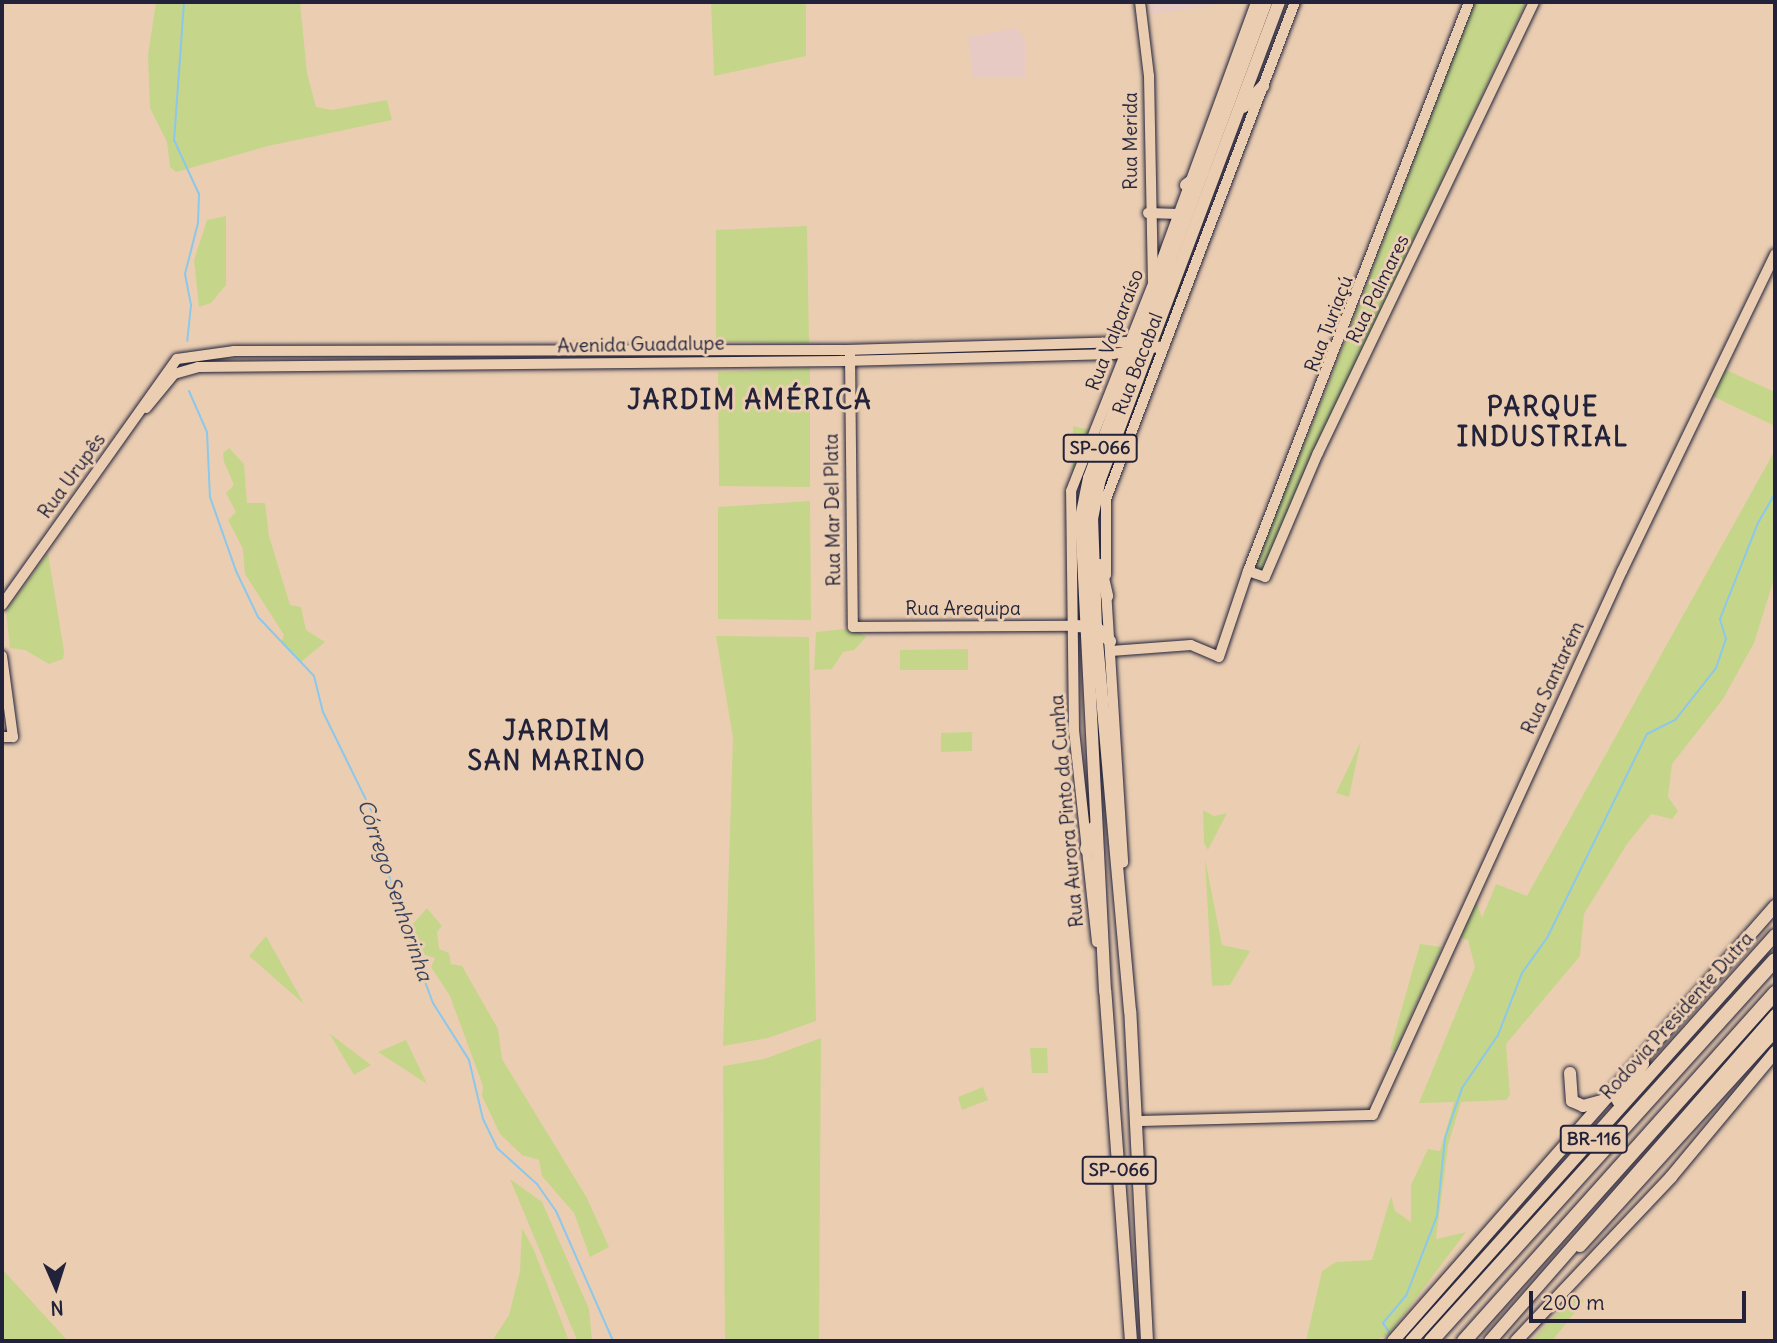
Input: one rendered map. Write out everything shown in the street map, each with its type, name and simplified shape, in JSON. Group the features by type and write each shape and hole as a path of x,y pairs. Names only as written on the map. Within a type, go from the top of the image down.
{"highway":[{"name":"Rodovia Presidente Dutra","path":"1431,1341 1775,960"},
{"path":"1464,1341 1775,993"}],"main road":[{"name":"SP-066","path":"1131,1341 1105,991 1080,518 1084,498 1134,349 1187,216 1266,2"},
{"name":"SP-066","path":"1187,216 1232,125 1279,2"},
{"path":"1236,54 1236,84"},
{"path":"1232,125 1263,86"},
{"path":"1186,185 1203,172"},
{"name":"SP-066","path":"1134,349 1098,482 1092,519 1085,626 1118,909 1124,923 1148,1337"},
{"path":"1092,519 1107,596"},
{"path":"1085,626 1111,646"},
{"path":"1086,849 1097,821"},
{"path":"1393,1341 1775,906"},
{"name":"Rodovia Presidente Dutra","path":"1411,1341 1775,935"},
{"name":"BR-116","path":"1490,1341 1775,1015"},
{"path":"1506,1324 1775,1031"},
{"path":"1576,1160 1657,1039"},
{"path":"1516,1341 1671,1177 1775,1052"},
{"path":"1570,1073 1572,1101 1583,1106 1602,1101"}],"street":[{"name":"Rua Merida","path":"1140,2 1149,76 1148,213 1152,282"},
{"name":"Rua Valparaíso","path":"1085,626 1071,491 1119,368 1134,349 1152,282 1187,216 1186,185 1256,2"},
{"name":"Rua Bacabal","path":"1124,923 1107,596 1106,499 1295,2"},
{"name":"Rua Turiaçú","path":"1111,646 1191,645 1219,657 1248,571 1469,2"},
{"name":"Rua Palmares","path":"1248,571 1265,577 1318,453 1534,2"},
{"path":"1148,213 1187,216 1205,239"},
{"name":"Rua Santarém","path":"1136,1121 1373,1115 1622,571 1775,254"},
{"name":"Avenida Guadalupe","path":"169,366 177,359 234,351 1097,354 1164,346"},
{"name":"Avenida Guadalupe","path":"138,416 174,374 185,369 1134,349"},
{"path":"1097,354 1119,368"},
{"name":"Rua Mar Del Plata","path":"850,355 853,627"},
{"name":"Rua Urupês","path":"2,605 14,584 138,416 169,366"},
{"path":"2,582 14,584"},
{"name":"Rua Arequipa","path":"853,627 1085,626"},
{"name":"Rua Aurora Pinto da Cunha","path":"1085,626 1074,730 1086,849 1105,991"},
{"path":"2,656 13,737 2,737"}],"shaded area":[{"path":"1149,2 1235,2 1152,14"},
{"path":"1017,28 1025,39 1025,77 973,78 968,37"}],"green space":[{"path":"156,2 300,2 307,73 316,107 332,110 387,100 392,120 268,146 176,172 170,167 167,142 150,108 148,55"},
{"path":"711,2 806,2 806,56 714,76"},
{"path":"1474,2 1526,2 1410,247 1264,575 1251,570 1328,386"},
{"path":"226,216 226,285 211,303 199,307 194,260 207,220"},
{"path":"807,226 809,343 716,342 716,230"},
{"path":"810,368 810,487 719,486 718,372"},
{"path":"1724,369 1775,392 1775,426 1708,394"},
{"path":"1073,426 1091,430 1072,479"},
{"path":"229,448 244,464 247,503 265,503 269,536 290,605 301,607 306,630 325,642 301,662 281,643 284,635 245,574 243,549 228,520 236,512 226,493 234,485 224,462 223,453"},
{"path":"1775,450 1775,576 1754,643 1723,699 1672,764 1668,797 1678,811 1672,819 1651,814 1627,844 1584,914 1580,956 1506,1044 1510,1095 1506,1100 1461,1102 1448,1145 1436,1239 1466,1232 1389,1334 1374,1341 1306,1341 1322,1271 1336,1262 1372,1260 1391,1196 1395,1211 1411,1222 1411,1185 1428,1149 1440,1151 1454,1102 1419,1103 1475,967 1468,940 1456,936 1474,895 1482,918 1496,884 1527,896"},
{"path":"810,501 811,620 718,619 718,507"},
{"path":"48,553 64,651 63,659 49,664 25,650 10,648 6,611"},
{"path":"854,628 866,637 854,650 843,652 832,669 814,670 816,632"},
{"path":"716,636 809,637 816,1021 768,1038 723,1046 733,738"},
{"path":"968,649 968,670 900,670 900,650"},
{"path":"972,732 972,751 941,752 941,733"},
{"path":"1361,741 1349,797 1336,793"},
{"path":"1203,810 1214,816 1227,813 1208,850 1204,843"},
{"path":"1205,859 1222,945 1250,951 1230,985 1212,986"},
{"path":"427,908 442,926 437,932 439,949 449,953 451,964 462,966 498,1029 502,1059 587,1198 609,1247 590,1257 574,1213 542,1176 539,1160 522,1155 500,1134 482,1096 483,1086 450,996 431,967 435,958 425,955 410,927"},
{"path":"266,936 304,1004 249,956"},
{"path":"1420,944 1442,947 1395,1051 1390,1050"},
{"path":"329,1033 371,1065 354,1075"},
{"path":"821,1038 819,1341 725,1341 723,1066 764,1059"},
{"path":"406,1040 427,1084 378,1052"},
{"path":"1030,1048 1047,1048 1048,1073 1032,1073"},
{"path":"983,1087 988,1100 962,1110 958,1097"},
{"path":"510,1179 542,1202 589,1309 592,1341 577,1340"},
{"path":"522,1228 534,1250 569,1341 492,1341 509,1315 520,1271"},
{"path":"2,1269 67,1340 68,1341 2,1341"},
{"path":"1576,1294 1584,1301 1552,1341 1531,1341"}],"waterway":[{"name":"Córrego Senhorinha","path":"184,2 174,140 199,194 198,223 185,274 191,305 187,341"},
{"name":"Córrego Senhorinha","path":"189,391 207,432 210,497 236,571 258,617 314,676 323,712 372,812 398,909 433,1003 469,1060 483,1119 497,1148 537,1184 556,1211 613,1341"},
{"path":"1389,1332 1383,1323 1406,1296 1437,1216 1445,1138 1462,1088 1498,1035 1522,973 1547,938 1647,734 1676,719 1716,668 1726,639 1720,619 1758,523 1775,494"}],"district":[{"name":"JARDIM AMÉRICA","path":"750,400"},
{"name":"PARQUE INDUSTRIAL","path":"1543,422"},
{"name":"JARDIM SAN MARINO","path":"557,746"}]}
